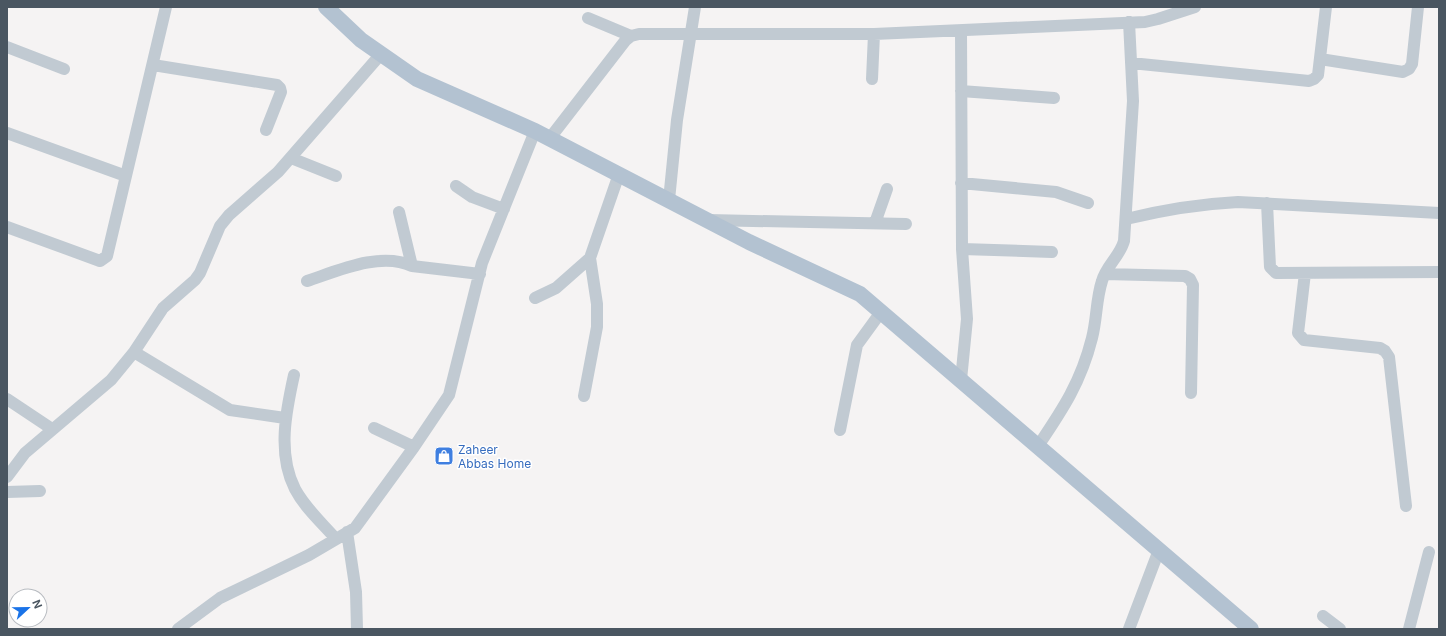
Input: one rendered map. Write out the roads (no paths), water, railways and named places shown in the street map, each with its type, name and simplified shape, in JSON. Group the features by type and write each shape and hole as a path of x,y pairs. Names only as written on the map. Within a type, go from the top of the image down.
{"main road":[{"path":"326,7 361,40 417,79 550,138 707,220 860,294 1251,629"}],"street":[{"path":"7,227 100,261 104,260 107,256 154,65 166,7"},
{"path":"669,200 677,120 695,7"},
{"path":"588,18 631,36 690,33 874,34 1129,22 1158,19 1195,7"},
{"path":"1131,63 1309,81 1314,80 1318,75 1326,7"},
{"path":"1320,59 1403,72 1409,69 1412,64 1418,7"},
{"path":"1038,446 1067,403 1081,376 1093,336 1101,283 1123,246 1133,101 1129,22"},
{"path":"961,380 967,319 962,249 962,31"},
{"path":"872,79 874,34"},
{"path":"550,138 625,41 631,36"},
{"path":"7,47 64,69"},
{"path":"7,477 25,453 105,385 134,352 164,308 198,277 218,231 229,214 269,182 381,54"},
{"path":"154,65 277,85 281,92 266,130"},
{"path":"961,91 1054,98"},
{"path":"178,629 220,598 308,555 355,528 414,447 449,395 482,263 535,131"},
{"path":"7,133 126,176"},
{"path":"291,158 336,176"},
{"path":"584,396 597,327 597,304 590,258 619,174"},
{"path":"961,183 1056,192 1088,203"},
{"path":"456,186 472,197 504,208"},
{"path":"875,223 887,189"},
{"path":"1126,219 1175,208 1208,203 1267,203 1439,213"},
{"path":"1267,203 1270,267 1276,273 1439,272"},
{"path":"398,212 412,266"},
{"path":"707,220 906,224"},
{"path":"962,249 1052,252"},
{"path":"535,298 556,288 590,258"},
{"path":"307,281 347,268 386,260 404,262 412,266 480,274"},
{"path":"1105,274 1185,276 1190,279 1193,285 1191,393"},
{"path":"1305,274 1298,333 1300,337 1304,340 1380,348 1385,351 1389,357 1406,506"},
{"path":"840,430 857,345 881,312"},
{"path":"134,352 230,410 285,418"},
{"path":"294,375 285,418 289,474 307,507 336,539"},
{"path":"7,399 52,430"},
{"path":"374,428 414,447"},
{"path":"7,492 40,491"},
{"path":"347,532 356,592 357,629"},
{"path":"1129,629 1159,550"},
{"path":"1408,629 1429,552"},
{"path":"1323,616 1340,629"}],"place":[{"name":"Zaheer Abbas Home","path":"444,456"}]}
